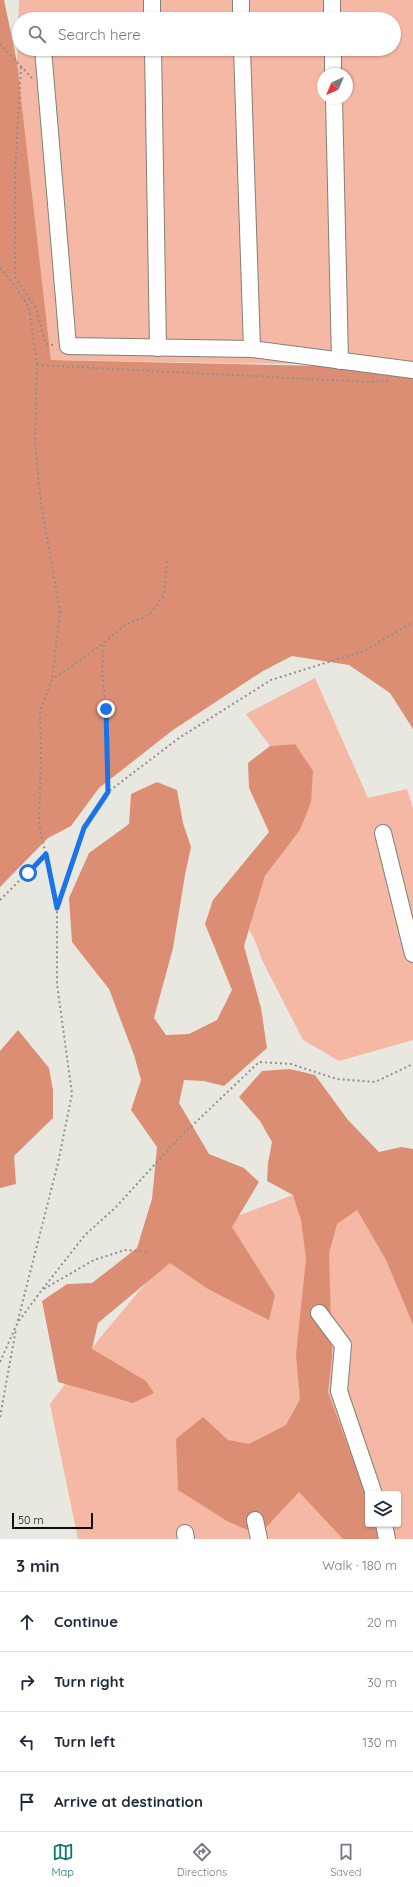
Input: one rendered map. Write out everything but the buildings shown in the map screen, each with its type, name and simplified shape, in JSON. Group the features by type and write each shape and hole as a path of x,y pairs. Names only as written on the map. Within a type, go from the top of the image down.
{"lane":[{"path":"152,0 152,12"},
{"path":"241,0 241,12"},
{"path":"332,0 332,12"},
{"path":"44,56 68,346 252,349 413,370"},
{"path":"153,56 158,348"},
{"path":"242,56 252,349"},
{"path":"333,56 333,68"},
{"path":"334,104 340,361"},
{"path":"383,833 413,954"},
{"path":"319,1313 343,1345 339,1391 373,1491"},
{"path":"255,1520 259,1539"},
{"path":"385,1527 388,1539"}],"path":[{"path":"0,44 47,94"},
{"path":"21,67 15,174 15,277 36,309 46,344 68,346"},
{"path":"0,268 10,279 29,307 37,365 35,444 41,502 60,612 52,680 40,711 42,754 39,823 57,908 57,984 72,1094 58,1163 18,1324 0,1417"},
{"path":"37,365 369,382 391,381"},
{"path":"52,680 104,643 126,624 149,615 164,595 167,561"},
{"path":"57,908 84,828 108,792 179,738 271,680 364,650 413,622"},
{"path":"104,643 102,674 106,709 108,792"},
{"path":"0,900 46,854"},
{"path":"0,1362 18,1324 41,1291 85,1235 116,1207 177,1140 259,1062 292,1064 337,1079 374,1082 413,1064"},
{"path":"41,1291 94,1260 125,1250 150,1252"}],"shaded area":[{"path":"0,0 4,0 12,38 12,56 16,56 17,62 51,360 413,368 413,729 390,693 349,665 292,656 263,671 173,730 99,788 71,826 48,838 0,887"},
{"path":"19,0 413,0 413,366 51,360 17,62 17,56 401,56 401,12 19,12"},
{"path":"315,678 368,798 407,789 413,808 413,1040 339,1061 303,1040 262,960 254,938 249,930 265,876 300,830 295,744 270,746 246,714"},
{"path":"295,744 313,771 311,802 300,830 265,876 244,946 261,1008 267,1048 224,1086 204,1081 184,1080 179,1103 209,1154 244,1168 259,1182 232,1227 275,1295 269,1320 208,1289 170,1263 98,1323 92,1349 146,1381 154,1393 133,1403 58,1382 42,1301 67,1284 92,1283 137,1248 152,1199 157,1147 131,1110 141,1080 134,1055 109,989 72,942 69,898 89,853 129,824 131,794 157,782 177,790 183,823 191,847 173,948 154,1018 166,1035 189,1034 217,1020 232,990 205,924 213,900 269,832 249,788 248,763 270,746"},
{"path":"18,1030 49,1068 53,1090 53,1118 14,1156 16,1184 0,1188 0,1051"},
{"path":"290,1069 315,1075 348,1120 379,1152 401,1147 413,1149 413,1325 386,1260 357,1210 337,1224 329,1253 332,1356 328,1392 365,1493 365,1527 377,1527 379,1539 343,1539 299,1492 259,1535 227,1521 178,1490 176,1439 203,1417 228,1440 249,1444 286,1425 300,1399 296,1355 306,1259 301,1220 293,1195 267,1181 268,1163 272,1142 260,1121 239,1097 262,1071"},
{"path":"293,1195 357,1210 386,1260 413,1325 413,1539 78,1539 50,1404 99,1339 151,1277 229,1219"}],"route":[{"path":"28,873 46,854 57,908 84,828 108,792 106,709"}]}
